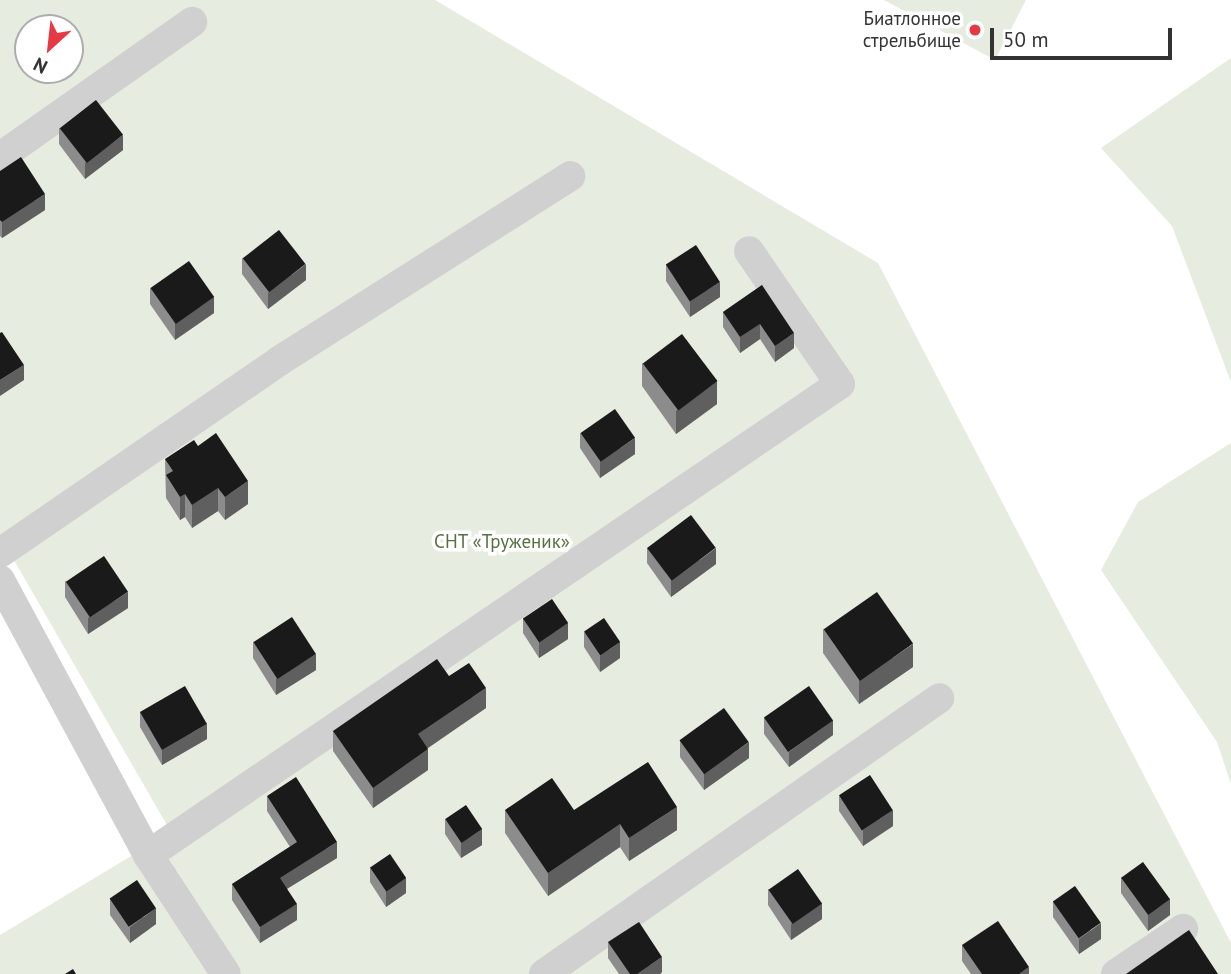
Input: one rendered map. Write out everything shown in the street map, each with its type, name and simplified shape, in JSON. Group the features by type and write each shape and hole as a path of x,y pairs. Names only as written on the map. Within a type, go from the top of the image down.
{"street":[{"path":"0,157 192,22"},
{"path":"0,553 279,361 570,176"},
{"path":"148,855 840,384 749,251"},
{"path":"0,580 148,855 226,974"},
{"path":"544,974 939,698"},
{"path":"1116,974 1182,929"}],"green space":[{"name":"СНТ «Труженик»","path":"0,0 435,0 878,263 1231,943 1231,974 0,974 0,935 171,832 0,536"},
{"name":"Биатлонное стрельбище","path":"884,0 1026,0 995,60"},
{"path":"1231,58 1231,382 1172,226 1101,148"},
{"path":"1231,443 1231,784 1217,742 1101,570 1138,502"}],"building":[{"path":"96,100 123,135 87,163 60,128"},
{"path":"21,157 45,194 2,222 0,171"},
{"path":"279,230 305,264 269,292 243,258"},
{"path":"696,245 720,282 690,302 666,265"},
{"path":"189,261 214,297 176,324 150,288"},
{"path":"762,285 794,333 775,346 760,324 740,337 723,312"},
{"path":"2,332 24,365 0,380 0,333"},
{"path":"682,334 718,381 678,411 643,363"},
{"path":"615,409 635,438 601,462 581,433"},
{"path":"216,433 248,481 225,497 218,488 192,505 185,494 180,497 166,475 173,471 165,459 194,440 198,446"},
{"path":"691,515 716,548 672,581 647,548"},
{"path":"104,556 128,592 90,617 66,582"},
{"path":"877,592 913,644 860,681 824,629"},
{"path":"552,599 568,623 539,643 523,619"},
{"path":"292,617 316,654 277,679 253,642"},
{"path":"604,618 620,642 600,655 584,631"},
{"path":"437,659 449,676 469,663 486,688 418,734 428,749 373,788 333,731"},
{"path":"185,686 207,724 162,750 140,712"},
{"path":"809,686 833,720 788,752 764,718"},
{"path":"724,708 749,742 704,774 680,740"},
{"path":"648,762 677,807 629,838 620,824 548,873 505,810 552,778 574,810"},
{"path":"870,775 893,810 862,830 839,795"},
{"path":"296,777 337,842 280,878 297,904 260,927 232,884 297,842 267,796"},
{"path":"466,805 482,829 461,843 445,819"},
{"path":"390,854 406,878 386,891 370,867"},
{"path":"1143,862 1170,899 1148,915 1121,878"},
{"path":"798,869 822,903 793,924 769,890"},
{"path":"137,880 156,908 129,927 110,898"},
{"path":"1075,886 1101,923 1079,938 1053,901"},
{"path":"998,921 1029,967 1019,974 982,974 962,945"},
{"path":"639,922 662,957 637,974 630,974 608,942"},
{"path":"1189,930 1218,974 1126,974"}],"place":[{"name":"Биатлонное стрельбище","path":"975,30"}]}
